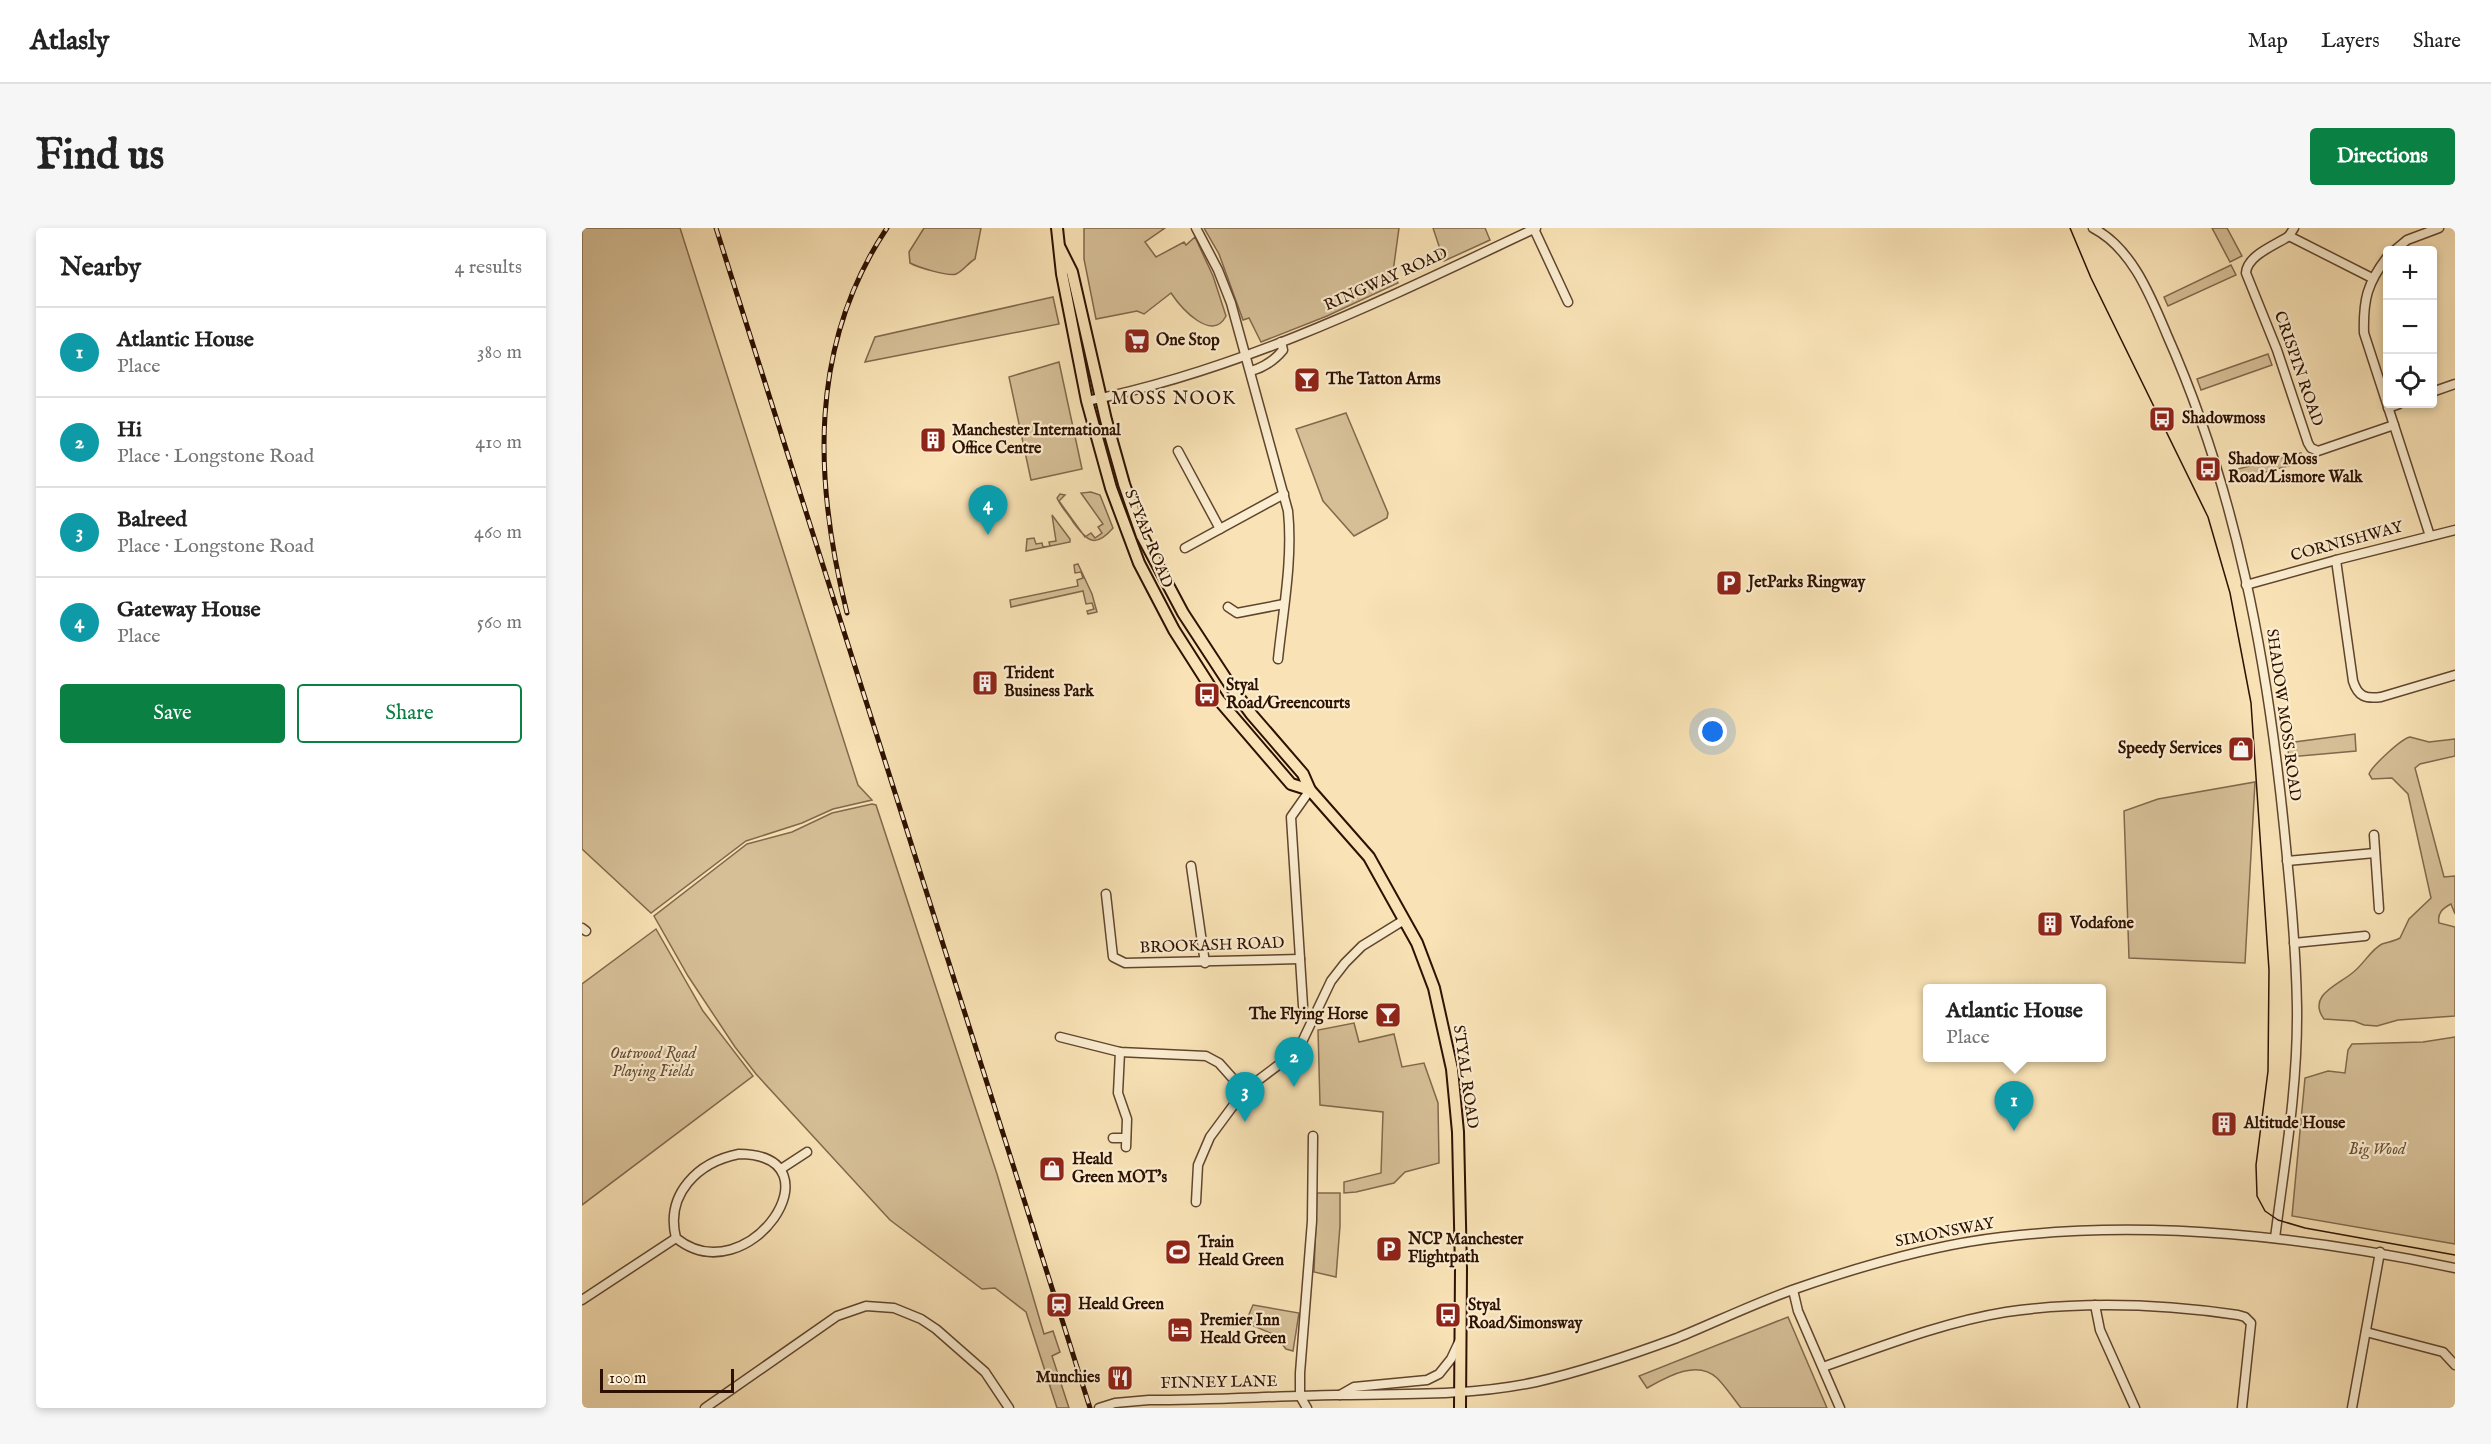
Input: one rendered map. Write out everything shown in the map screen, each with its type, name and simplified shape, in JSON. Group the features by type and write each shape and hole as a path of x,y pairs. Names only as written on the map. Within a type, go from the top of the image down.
{"main road":[{"name":"STYAL ROAD","path":"1057,228 1062,274 1088,401 1111,488 1129,540 1156,598 1218,699 1291,784 1310,790"},
{"name":"STYAL ROAD","path":"1060,248 1072,272 1101,398 1142,536 1171,590 1232,688 1302,774 1310,790 1369,857 1417,943 1434,988 1452,1069 1458,1132 1460,1408"}],"street":[{"path":"1196,228 1224,286 1247,356 1284,494 1290,525 1278,659"},
{"path":"2400,246 2407,240 2439,228"},
{"path":"1535,229 1568,302"},
{"name":"RINGWAY ROAD","path":"1088,401 1206,370 1247,356 1535,229"},
{"name":"SHADOW MOSS ROAD","path":"2097,229 2124,253 2152,302 2172,346 2210,451 2258,635 2273,729 2287,861 2297,1007 2294,1106 2275,1238"},
{"path":"2291,232 2372,278"},
{"name":"CRISPIN ROAD","path":"2291,232 2253,259 2248,264 2246,273 2277,350 2308,443 2311,448 2318,451 2394,425"},
{"path":"2383,263 2372,278 2363,309 2364,333 2383,392"},
{"path":"1251,371 1262,368 1275,359 1283,350 1281,342"},
{"path":"2437,391 2455,384"},
{"path":"2388,408 2430,536"},
{"path":"1178,451 1220,529"},
{"path":"1185,548 1284,494"},
{"name":"CORNISHWAY","path":"2246,585 2455,530"},
{"path":"2336,560 2353,681 2360,694 2368,698 2381,697 2455,675"},
{"path":"1228,607 1237,614 1284,604"},
{"path":"1303,1006 1292,816 1310,790"},
{"path":"2374,836 2379,909"},
{"path":"2287,861 2374,853"},
{"path":"1191,866 1205,963"},
{"name":"BROOKASH ROAD","path":"1107,894 1113,957 1125,963 1205,963 1300,958"},
{"path":"1196,1202 1196,1181 1202,1153 1210,1137 1244,1091 1288,1057 1302,1042 1331,981 1345,963 1362,946 1404,920"},
{"path":"2294,943 2365,936"},
{"path":"1060,1037 1120,1052 1206,1056 1219,1063 1244,1091"},
{"path":"1113,1138 1126,1142 1127,1119 1118,1093 1120,1052"},
{"path":"1307,1408 1300,1396 1301,1340 1311,1231 1313,1136"},
{"path":"781,1169 807,1152"},
{"path":"755,1155 774,1162 781,1169 786,1191 779,1209 768,1227 753,1240 735,1248 714,1251 693,1248 676,1238 674,1206 694,1174 707,1165 723,1157 755,1155"},
{"name":"SIMONSWAY","path":"1460,1393 1533,1382 1590,1368 1676,1338 1793,1290 1898,1258 2002,1237 2166,1230 2205,1231 2380,1252 2455,1268"},
{"path":"582,1300 676,1238"},
{"path":"2352,1408 2380,1252"},
{"path":"1793,1290 1798,1311 1840,1408"},
{"path":"1823,1367 1941,1328 2006,1312 2095,1305 2193,1308 2245,1317 2253,1328 2242,1408"},
{"path":"2095,1305 2100,1330 2135,1408"},
{"path":"705,1408 837,1316 866,1306 894,1308 921,1319 936,1329 985,1372 1009,1408"},
{"path":"2366,1332 2443,1352 2455,1365"},
{"name":"FINNEY LANE","path":"1340,1395 1354,1387 1427,1380 1439,1374 1451,1359 1461,1340"},
{"name":"FINNEY LANE","path":"1100,1408 1115,1403 1149,1400 1460,1393"}],"green space":[{"path":"582,228 680,228 858,785 872,800 833,809 802,823 746,841 651,913 582,849"},
{"path":"924,228 981,228 975,259 959,273 952,275 910,263 909,252"},
{"path":"1084,228 1165,228 1145,242 1156,257 1184,242 1186,245 1195,237 1213,276 1226,316 1220,323 1213,326 1205,325 1189,314 1171,293 1144,314 1137,311 1096,319 1084,259"},
{"path":"1204,228 1399,228 1393,272 1398,283 1327,316 1261,342 1249,318 1243,320 1219,254"},
{"path":"1433,228 1485,228 1490,240 1444,261"},
{"path":"2212,228 2227,228 2242,256 2230,262"},
{"path":"2231,265 2236,275 2168,306 2164,297"},
{"path":"1053,297 1059,324 865,362 875,337"},
{"path":"2268,354 2272,365 2201,390 2197,379"},
{"path":"1059,362 1082,469 1031,480 1009,377"},
{"path":"1346,413 1388,513 1387,518 1354,536 1323,501 1296,429"},
{"path":"2301,453 2303,462 2232,481 2230,471"},
{"path":"1091,492 1100,495 1113,528 1101,539 1092,540 1086,537 1091,533 1095,538 1102,533 1098,527 1103,524 1081,493"},
{"path":"1060,494 1065,495 1059,501 1057,498"},
{"path":"1052,515 1070,542 1026,551 1027,539 1034,538 1036,544 1042,543 1043,547 1050,546 1049,542 1056,541"},
{"path":"1078,564 1092,594 1097,612 1088,614 1087,611 1094,609 1092,603 1086,604 1083,591 1011,607 1010,600 1078,586 1077,580 1083,578 1081,572 1075,573 1074,565"},
{"path":"2355,734 2356,751 2289,757 2287,743"},
{"path":"2410,737 2429,742 2455,739 2455,756 2420,764 2415,768 2444,877 2455,876 2455,914 2451,904 2445,907 2439,916 2439,923 2455,927 2455,1016 2398,1020 2377,1026 2354,1021 2324,1019 2319,1004 2326,992 2355,971 2382,944 2400,938 2409,919 2431,898 2408,794 2392,778 2372,779 2369,774 2387,753"},
{"path":"2255,782 2245,963 2129,958 2124,811 2158,799"},
{"path":"876,805 997,1174 1044,1334 1053,1331 1060,1352 1052,1356 1069,1408 1057,1408 1026,1312 995,1288 982,1289 890,1220 756,1074 735,1047 688,976 654,916 747,844 792,832 832,813"},
{"name":"Outwood Road Playing Fields","path":"656,929 703,1011 753,1076 582,1205 582,984"},
{"path":"1354,1023 1359,1042 1394,1034 1402,1067 1424,1063 1438,1103 1439,1163 1405,1172 1394,1183 1344,1193 1344,1182 1381,1173 1383,1112 1320,1105 1318,1030"},
{"name":"Big Wood","path":"2455,1037 2455,1244 2292,1216 2305,1078 2328,1071 2345,1073 2348,1050 2352,1044 2423,1042"},
{"path":"1317,1193 1340,1193 1336,1277 1314,1272"},
{"path":"1253,1305 1299,1313 1293,1351 1286,1349 1275,1335 1249,1324 1247,1319"},
{"path":"1788,1317 1827,1408 1741,1408 1717,1378 1700,1370 1673,1375 1647,1388 1639,1376"}],"tram line":[{"path":"2070,228 2091,278 2208,517 2230,593 2251,703 2269,970 2268,1071 2256,1165 2257,1196 2265,1211 2278,1220 2305,1228 2455,1255"}],"railway":[{"path":"716,228 1090,1408"},
{"path":"847,613 828,514 824,464 825,415 831,367 843,319 861,273 887,228"}],"place":[{"name":"One Stop","path":"1137,341"},
{"name":"The Tatton Arms","path":"1307,380"},
{"name":"Shadowmoss","path":"2162,419"},
{"name":"Manchester International Office Centre","path":"933,440"},
{"name":"Shadow Moss Road/Lismore Walk","path":"2208,469"},
{"name":"Gateway House","path":"988,535"},
{"name":"JetParks Ringway","path":"1729,583"},
{"name":"Trident Business Park","path":"985,683"},
{"name":"Styal Road/Greencourts","path":"1207,695"},
{"name":"Speedy Services","path":"2241,749"},
{"name":"Vodafone","path":"2050,924"},
{"name":"The Flying Horse","path":"1388,1015"},
{"name":"Hi","path":"1294,1087"},
{"name":"Balreed","path":"1245,1122"},
{"name":"Altitude House","path":"2224,1124"},
{"name":"Atlantic House","path":"2014,1131"},
{"name":"Heald Green MOT's","path":"1052,1169"},
{"name":"NCP Manchester Flightpath","path":"1389,1249"},
{"name":"Train Heald Green","path":"1178,1252"},
{"name":"Heald Green","path":"1059,1305"},
{"name":"Styal Road/Simonsway","path":"1448,1315"},
{"name":"Premier Inn Heald Green","path":"1180,1330"},
{"name":"Munchies","path":"1120,1378"}],"district":[{"name":"MOSS NOOK","path":"1174,399"}]}
